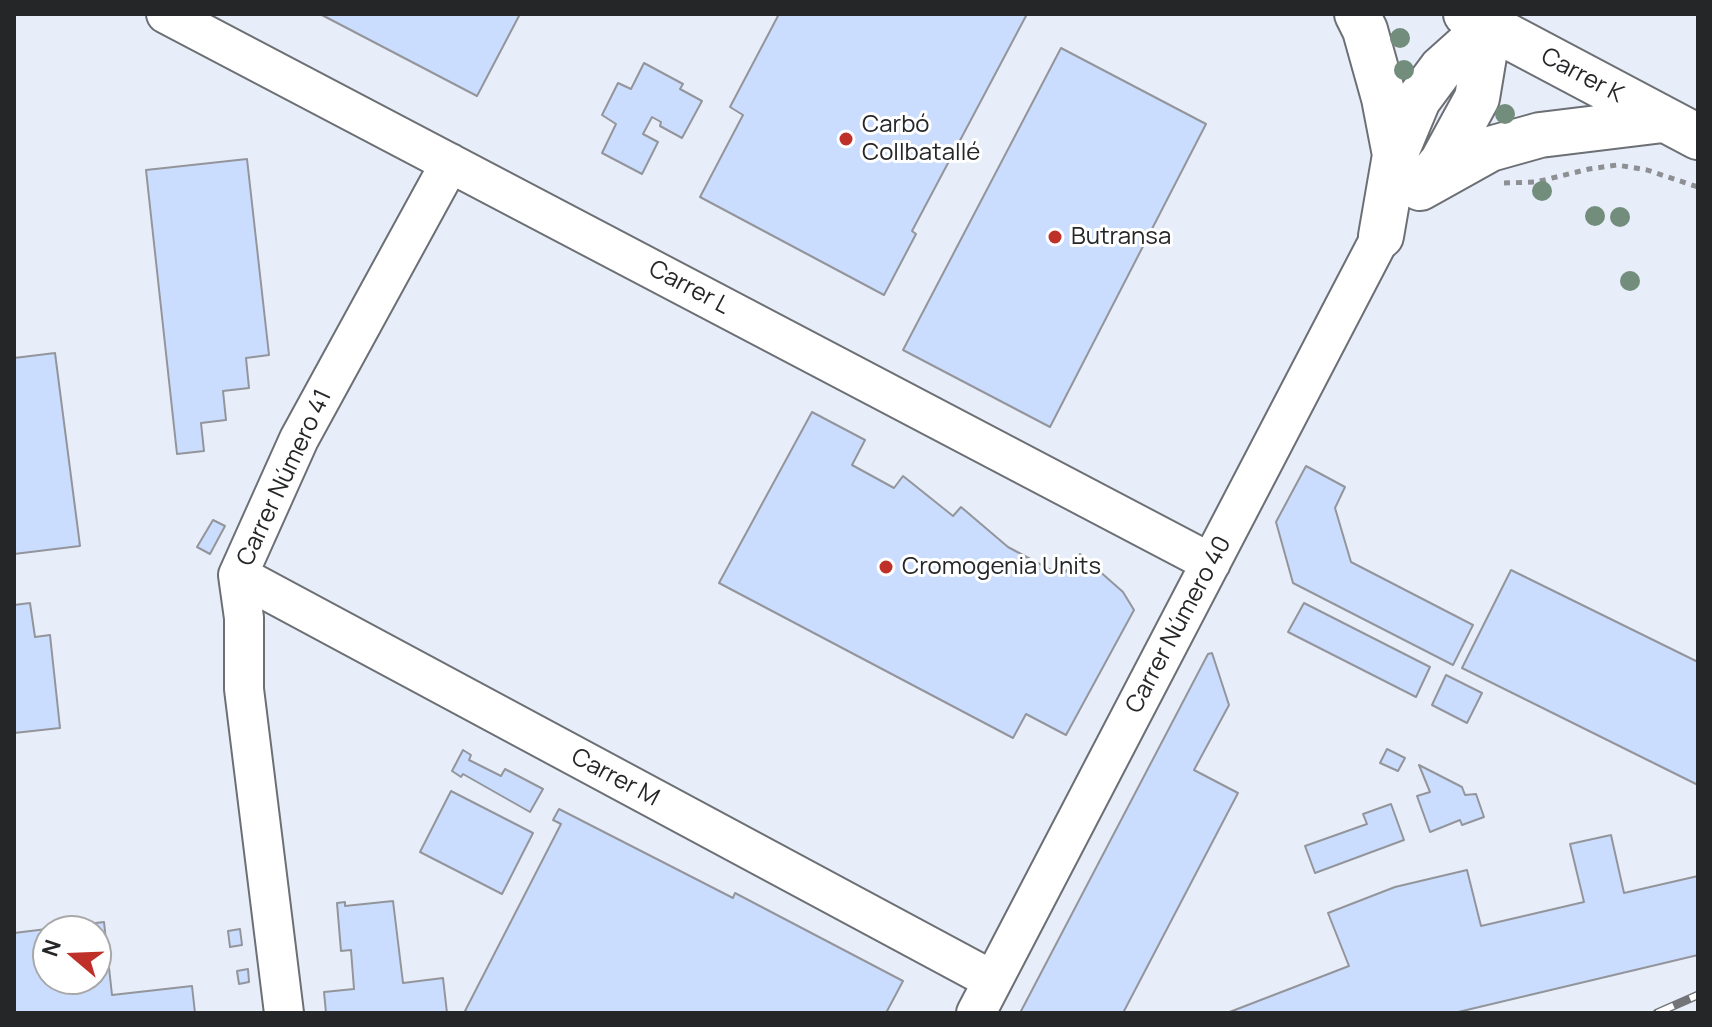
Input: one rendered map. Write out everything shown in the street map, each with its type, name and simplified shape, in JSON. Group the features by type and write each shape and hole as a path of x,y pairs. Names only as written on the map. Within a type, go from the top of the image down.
{"main road":[{"path":"1357,14 1365,30 1408,172"},
{"path":"1381,236 1408,172 1418,100 1478,20"},
{"name":"Carrer K","path":"1478,20 1681,129"},
{"path":"1408,172 1540,135 1681,129"}],"street":[{"name":"Carrer L","path":"166,14 1211,563"},
{"name":"Carrer Número 41","path":"284,1013 244,689 244,618 238,575 299,439 450,163"},
{"name":"Carrer Número 40","path":"984,997 1381,236"},
{"name":"Carrer M","path":"238,575 984,997"}],"path":[{"path":"1497,183 1536,182 1617,165 1647,170 1698,187"}],"shaded area":[{"path":"14,14 1698,14 1698,1013 14,1013"}],"building":[{"path":"320,14 520,14 477,96"},
{"name":"Carbó Collbatallé","path":"779,14 1027,14 912,231 916,234 884,295 700,197 743,115 730,107"},
{"name":"Butransa","path":"1061,48 1206,124 1050,427 903,350"},
{"path":"644,63 683,84 680,89 702,101 682,138 660,126 661,122 652,117 643,134 658,142 642,174 602,153 616,124 602,115 618,83 631,89"},
{"path":"247,159 269,355 246,358 249,388 223,391 226,420 201,423 204,451 177,454 146,170"},
{"path":"55,353 80,546 14,554 14,358"},
{"name":"Cromogenia Units","path":"812,412 865,440 852,465 894,488 903,476 953,516 961,507 1008,547 1062,576 1080,554 1123,592 1134,610 1066,735 1026,714 1013,738 719,583"},
{"path":"1306,466 1345,487 1335,508 1351,562 1473,625 1453,665 1293,583 1276,522"},
{"path":"213,520 225,526 210,554 197,547"},
{"path":"1511,570 1698,662 1698,785 1462,668"},
{"path":"30,603 35,637 50,635 60,728 14,733 14,605"},
{"path":"1304,603 1430,667 1416,697 1288,632"},
{"path":"1212,653 1229,705 1194,770 1238,793 1123,1013 1020,1013 1208,654"},
{"path":"1446,675 1482,693 1467,723 1432,705"},
{"path":"1387,749 1405,758 1398,771 1380,763"},
{"path":"463,750 471,755 469,760 501,776 505,769 543,789 530,812 463,774 461,777 452,771"},
{"path":"1419,765 1462,787 1465,795 1476,794 1484,817 1462,825 1460,820 1430,832 1417,796 1430,792"},
{"path":"451,791 533,833 502,894 420,852"},
{"path":"1391,804 1404,840 1315,873 1305,846 1367,824 1363,814"},
{"path":"559,809 733,898 735,893 903,981 886,1013 465,1011 561,824 553,820"},
{"path":"1611,835 1624,893 1698,876 1698,955 1454,1013 1227,1013 1349,966 1328,913 1395,887 1467,870 1481,926 1584,902 1570,844"},
{"path":"393,901 403,983 443,978 447,1013 326,1013 324,992 354,989 351,950 341,951 337,903 345,902 345,906"},
{"path":"240,929 242,945 230,947 228,931"},
{"path":"32,931 32,995 112,995 192,986 195,1013 14,1013 14,933"},
{"path":"248,969 249,982 239,984 237,971"}],"railway":[{"path":"1657,1013 1698,995"}],"place":[{"name":"Carbó Collbatallé","path":"846,139"},
{"name":"Butransa","path":"1055,237"},
{"name":"Cromogenia Units","path":"886,567"}]}
